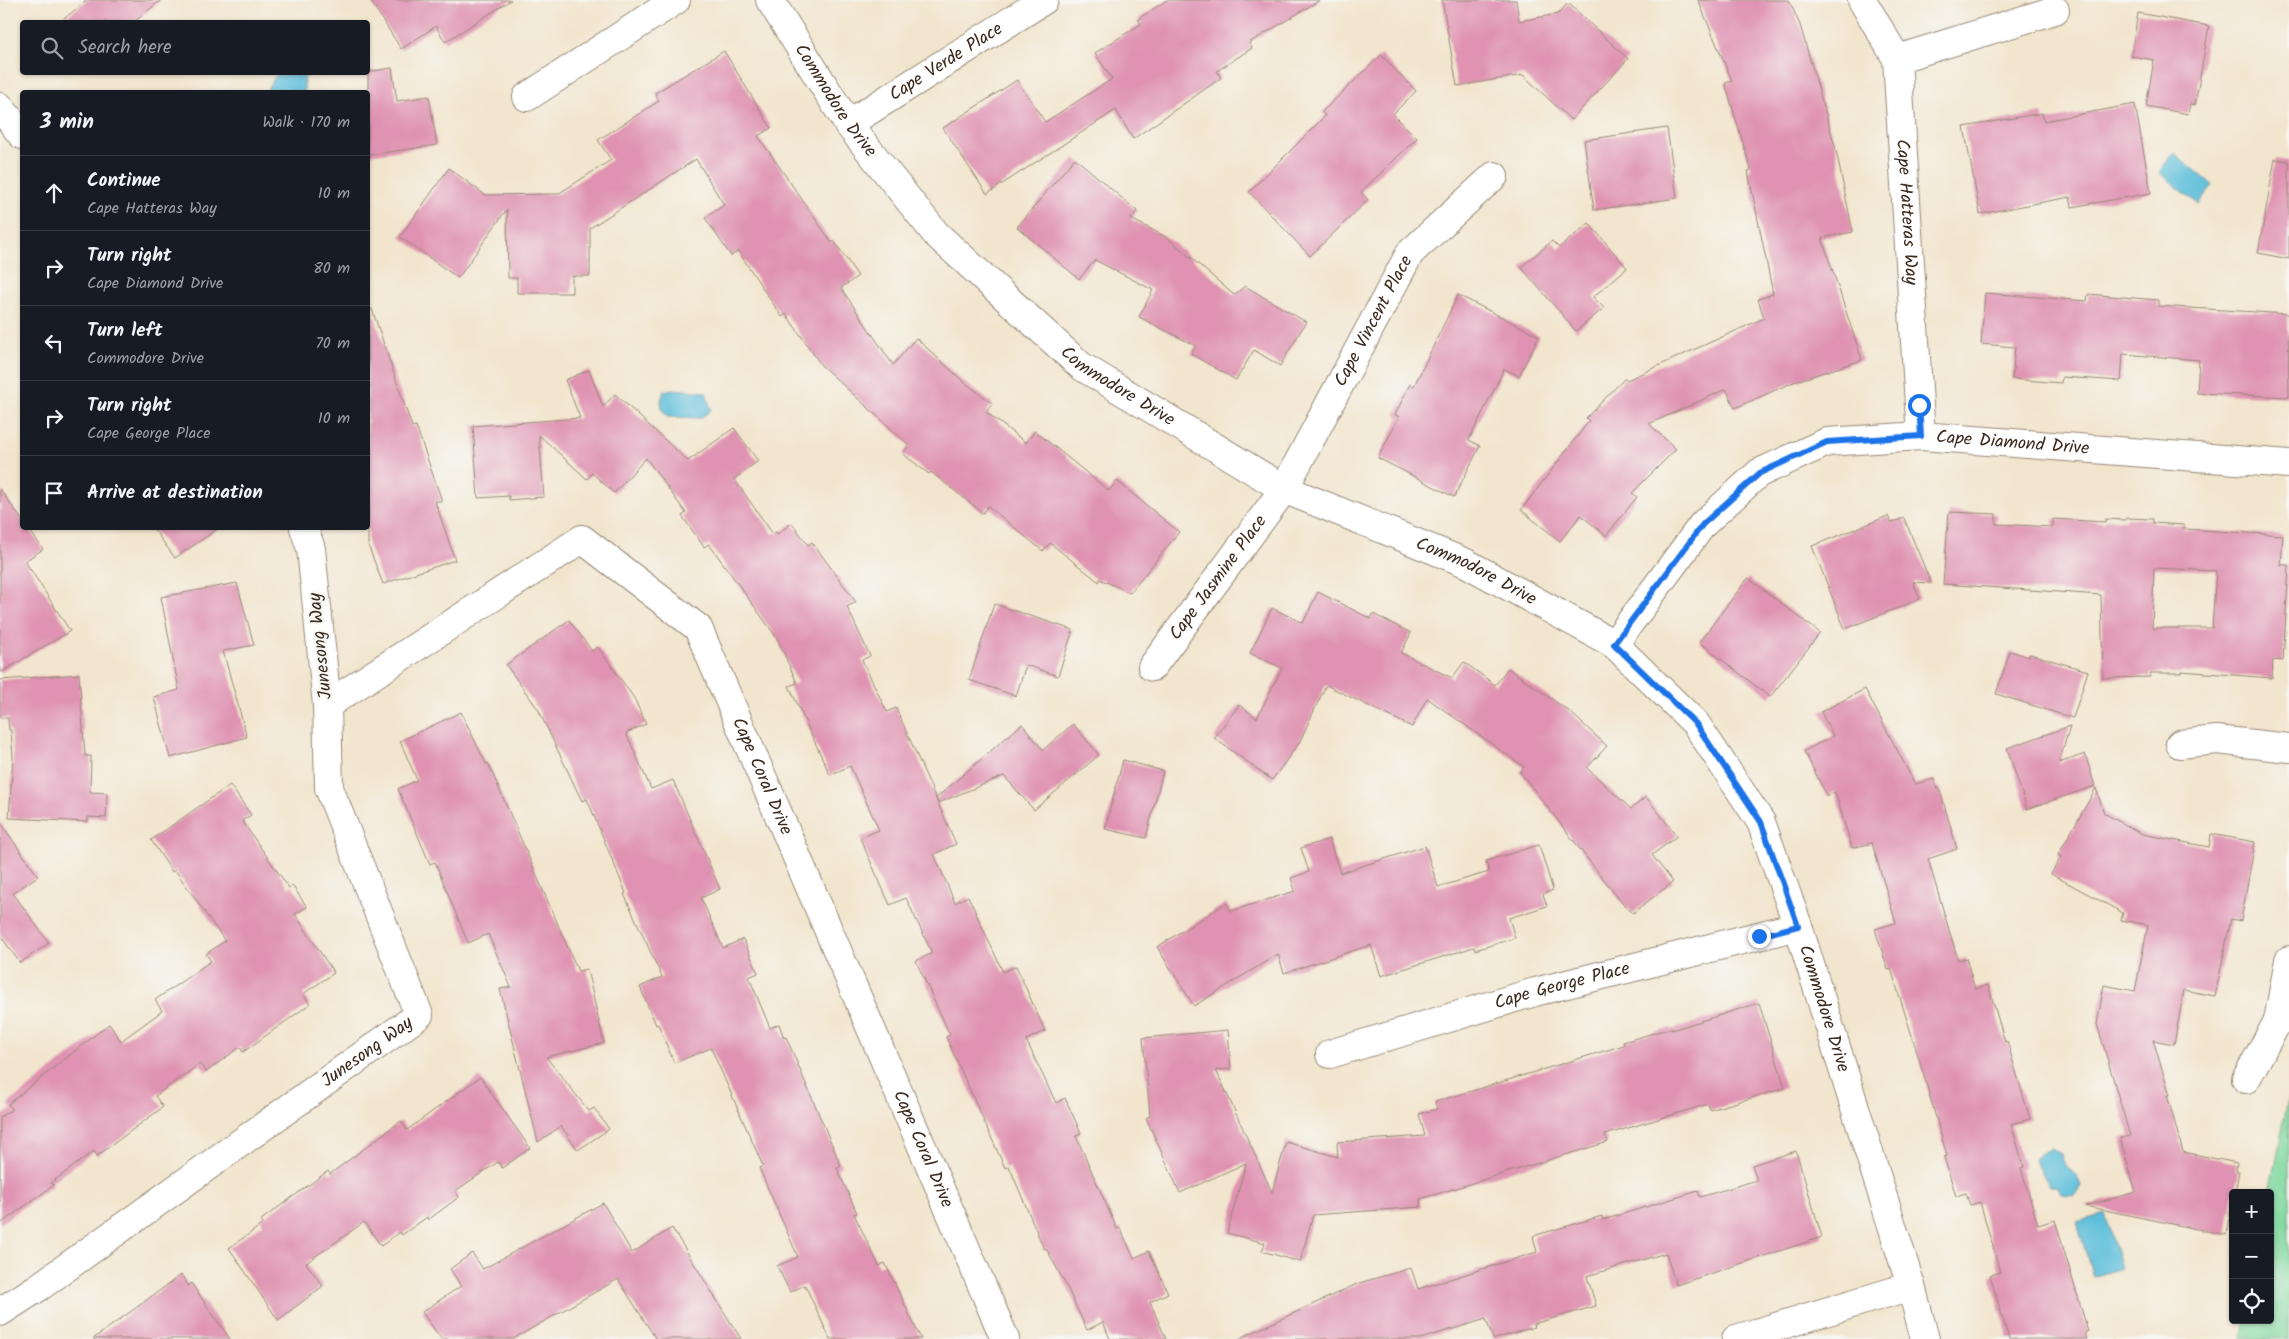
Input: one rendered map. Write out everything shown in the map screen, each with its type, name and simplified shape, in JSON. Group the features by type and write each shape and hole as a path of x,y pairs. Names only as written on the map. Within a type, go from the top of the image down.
{"street":[{"path":"527,97 676,0"},
{"name":"Commodore Drive","path":"770,0 848,124 936,234 1081,366 1284,489 1466,563 1614,644 1696,724 1761,822 1798,926 1911,1286 1925,1339"},
{"name":"Cape Verde Place","path":"848,124 1044,0"},
{"name":"Cape Hatteras Way","path":"1862,0 1897,59 1921,436"},
{"path":"1897,59 2055,10"},
{"path":"0,108 20,133"},
{"name":"Cape Vincent Place","path":"1284,489 1410,253 1494,176"},
{"name":"Cape Diamond Drive","path":"1614,644 1703,524 1760,473 1827,442 1921,436 2289,464"},
{"name":"Cape Jasmine Place","path":"1152,667 1284,489"},
{"name":"Junesong Way","path":"0,1312 48,1281 419,1015 329,788 327,705 312,549 305,530"},
{"name":"Cape Coral Drive","path":"327,705 582,539 698,628 1005,1339"},
{"path":"2180,744 2217,740 2289,748"},
{"name":"Cape George Place","path":"1330,1054 1535,992 1798,926"},
{"path":"2246,1079 2278,1021 2289,960"},
{"path":"1736,1339 1911,1286"}],"green space":[{"path":"2289,1093 2289,1339 2242,1339 2245,1324 2274,1324 2274,1189 2271,1189"}],"water":[{"path":"277,75 309,75 304,78 304,90 268,90"},
{"path":"2174,153 2213,185 2198,204 2159,172"},
{"path":"673,389 706,392 711,410 701,418 668,417 662,410 661,400 664,391"},
{"path":"2051,1148 2061,1154 2064,1163 2079,1181 2081,1186 2074,1196 2063,1194 2057,1186 2049,1186 2035,1160 2039,1154"},
{"path":"2105,1214 2121,1268 2093,1277 2077,1222"}],"building":[{"path":"87,0 161,0 136,20 62,20"},
{"path":"370,0 511,0 445,42 436,26 401,49"},
{"path":"1167,0 1320,0 1249,43 1252,48 1217,71 1221,78 1133,139 1116,110 987,194 943,128 1017,80 1045,122 1112,79 1095,53 1141,24 1138,19"},
{"path":"1442,0 1516,0 1519,21 1558,14 1568,3 1628,59 1571,120 1523,75 1457,86"},
{"path":"1698,0 1789,0 1800,25 1835,146 1853,232 1822,238 1862,360 1796,381 1735,408 1726,389 1649,424 1676,449 1632,493 1637,497 1606,536 1581,515 1560,541 1521,510 1589,421 1586,418 1624,379 1627,380 1764,318 1758,299 1773,294 1748,171 1751,170 1725,83 1732,81"},
{"path":"2138,13 2209,26 2195,105 2190,104 2188,114 2146,106 2154,60 2131,56"},
{"path":"724,51 771,128 758,136 832,243 834,241 858,276 841,288 893,365 916,338 964,382 992,403 986,412 1026,443 1035,431 1109,491 1117,481 1179,532 1130,593 1100,579 1099,582 1050,543 1043,551 988,506 983,513 931,472 929,474 903,454 909,445 821,365 786,314 782,317 738,251 731,256 705,218 724,205 696,159 590,228 590,276 572,276 572,293 517,293 517,278 508,278 507,209 458,278 400,237 449,168 485,195 558,194 611,160 598,140 659,101 655,93"},
{"path":"1381,55 1416,91 1393,114 1417,138 1361,192 1368,200 1310,256 1249,192 1325,116 1322,112"},
{"path":"392,68 397,101 429,96 437,145 370,155 370,90 368,90 368,75 370,75 370,72"},
{"path":"2135,104 2151,193 2072,207 2070,197 1980,214 1964,127 2042,113 2044,121"},
{"path":"1667,128 1677,198 1594,210 1584,140"},
{"path":"1075,158 1137,211 1131,219 1168,238 1234,295 1245,286 1306,322 1280,366 1254,350 1236,380 1191,354 1196,346 1139,317 1153,290 1095,260 1079,279 1017,227"},
{"path":"2275,159 2289,161 2289,259 2258,253"},
{"path":"1589,223 1627,268 1593,297 1604,308 1576,331 1521,267 1552,241 1559,248"},
{"path":"1985,293 2087,301 2088,294 2158,300 2158,306 2288,314 2289,397 2197,393 2199,360 2123,354 2121,381 2062,377 2061,383 2012,379 2015,347 1981,344"},
{"path":"1458,295 1539,336 1519,376 1504,369 1469,440 1480,446 1454,497 1378,458 1399,417 1395,415 1410,384 1414,386"},
{"path":"372,309 412,427 416,426 442,501 435,501 455,560 383,584 368,545 368,530 370,530 370,310"},
{"path":"589,370 603,407 615,394 688,461 734,428 758,461 734,479 773,534 776,532 777,534 792,523 808,545 812,542 856,602 847,607 870,656 862,660 887,712 896,708 956,844 934,854 955,903 968,896 1003,972 1016,966 1045,1031 1026,1040 1056,1103 1065,1098 1081,1133 1076,1136 1117,1229 1120,1228 1134,1258 1149,1251 1168,1293 1150,1302 1166,1339 1110,1339 1103,1322 1087,1330 1067,1287 1046,1248 1044,1249 1009,1166 1005,1168 946,1037 950,1035 916,961 932,953 906,898 890,905 860,838 879,830 850,766 830,775 789,686 797,683 777,638 709,544 704,547 682,516 686,513 646,458 614,493 592,473 587,479 539,435 544,497 509,500 509,496 478,498 473,426 580,418 565,380"},
{"path":"0,489 20,517 20,530 29,530 43,549 25,561 70,631 0,673"},
{"path":"1949,512 1996,514 1996,524 2053,527 2053,519 2105,522 2105,519 2153,519 2153,523 2184,525 2184,529 2283,535 2281,565 2289,565 2283,661 2273,660 2272,678 2181,671 2181,673 2150,673 2150,677 2103,678 2101,595 1943,584","holes":["2154,568 2216,571 2212,628 2152,628"]},
{"path":"1888,516 1891,523 1904,518 1931,583 1913,582 1920,599 1845,629 1812,546"},
{"path":"154,530 216,530 175,558"},
{"path":"1748,578 1820,633 1770,697 1699,642"},
{"path":"237,583 254,645 223,651 247,737 170,758 154,697 179,690 161,597"},
{"path":"1318,592 1371,619 1373,614 1411,633 1401,653 1452,678 1464,662 1495,685 1508,668 1570,712 1607,746 1587,768 1631,809 1646,797 1677,836 1652,855 1673,882 1633,913 1622,903 1520,772 1524,767 1427,698 1412,727 1326,685 1299,743 1272,780 1214,738 1239,705 1257,718 1282,668 1250,653 1272,608 1303,623"},
{"path":"994,604 1073,630 1058,676 1026,665 1016,696 969,680"},
{"path":"569,620 592,651 598,647 634,698 646,724 626,733 651,789 673,780 720,889 701,898 723,948 743,939 758,973 749,977 770,1028 779,1024 784,1038 786,1037 841,1166 837,1168 857,1213 854,1214 879,1266 885,1263 921,1339 830,1339 805,1285 790,1292 777,1266 798,1257 759,1168 763,1166 711,1048 674,1063 640,987 662,977 624,894 626,893 587,799 582,801 538,709 506,665"},
{"path":"2010,651 2029,657 2030,654 2088,671 2073,718 1996,694"},
{"path":"79,674 85,756 91,756 90,792 107,793 106,818 88,817 88,822 9,818 13,757 8,718 0,718 0,680"},
{"path":"1865,689 1915,784 1934,779 1937,788 1939,787 1957,849 1928,859 1958,960 1966,958 1975,989 1988,985 2005,1042 2007,1041 2030,1119 2011,1124 2024,1167 2021,1168 2038,1225 2055,1220 2088,1331 2085,1332 2087,1339 2009,1339 1990,1275 2000,1272 1980,1202 1970,1205 1966,1193 1956,1196 1944,1157 1947,1156 1918,1055 1891,969 1888,970 1875,929 1896,923 1872,843 1852,848 1835,792 1827,796 1804,751 1833,736 1821,712"},
{"path":"461,712 486,764 488,763 578,971 587,969 604,1043 546,1057 589,1111 594,1108 609,1129 578,1150 561,1126 538,1142 500,989 511,987 488,934 468,943 435,862 430,864 398,789 417,780 400,741"},
{"path":"1022,724 1043,750 1073,724 1099,755 1034,810 1004,776 938,803 936,798"},
{"path":"2070,726 2059,763 2085,754 2095,786 2027,809 2007,748"},
{"path":"1123,760 1163,771 1146,838 1105,829"},
{"path":"230,785 251,815 242,821 289,888 292,885 307,907 295,914 334,973 303,994 310,1004 243,1052 240,1047 206,1072 200,1064 155,1096 163,1107 97,1156 94,1151 51,1183 54,1185 0,1224 0,1117 12,1109 8,1104 109,1024 121,1041 162,1011 155,1000 211,961 206,954 225,941 175,870 172,872 151,840"},
{"path":"2096,788 2104,813 2142,834 2209,847 2211,834 2255,842 2241,921 2231,919 2215,996 2184,990 2174,1044 2153,1040 2170,1095 2167,1095 2183,1152 2237,1163 2236,1171 2239,1171 2236,1189 2229,1189 2229,1217 2226,1235 2085,1206 2136,1192 2120,1138 2130,1136 2097,1024 2104,985 2135,991 2148,925 2121,920 2123,913 2051,874 2061,857 2058,855"},
{"path":"0,822 38,876 13,893 49,943 20,963 0,935"},
{"path":"1329,839 1340,873 1425,846 1438,887 1489,872 1486,861 1539,845 1553,890 1543,894 1547,906 1509,918 1515,938 1475,950 1474,947 1381,976 1371,945 1284,973 1278,954 1194,1006 1157,947 1226,903 1231,911 1295,891 1291,878 1309,872 1301,848"},
{"path":"1759,1003 1785,1088 1710,1110 1708,1104 1605,1135 1608,1142 1420,1199 1421,1207 1313,1215 1300,1262 1262,1251 1265,1243 1227,1233 1246,1163 1180,1193 1146,1118 1150,1116 1143,1038 1228,1030 1231,1069 1216,1070 1272,1192 1286,1142 1338,1157 1337,1142 1425,1136 1419,1114 1437,1109 1435,1102 1624,1045 1623,1042 1671,1028 1672,1030"},
{"path":"480,1077 530,1148 502,1168 498,1162 455,1191 459,1197 428,1220 427,1217 402,1235 400,1232 381,1246 364,1222 306,1263 323,1286 278,1320 229,1248 263,1224 261,1220 328,1171 330,1174 401,1121 407,1130"},
{"path":"1796,1151 1822,1237 1676,1285 1666,1253 1587,1276 1596,1306 1533,1324 1534,1327 1495,1339 1493,1339 1486,1319 1420,1339 1238,1339 1359,1283 1411,1268 1418,1289 1537,1252 1533,1236 1602,1216 1603,1220 1698,1191 1700,1197 1757,1180 1752,1165"},
{"path":"603,1203 632,1253 672,1228 741,1339 656,1339 618,1279 513,1339 441,1339 422,1312 461,1286 450,1269 472,1253 483,1269"},
{"path":"181,1275 189,1286 191,1283 230,1339 93,1339"}],"route":[{"path":"1759,936 1798,926 1761,822 1696,724 1614,644 1703,524 1760,473 1827,442 1921,436 1919,405"}]}
